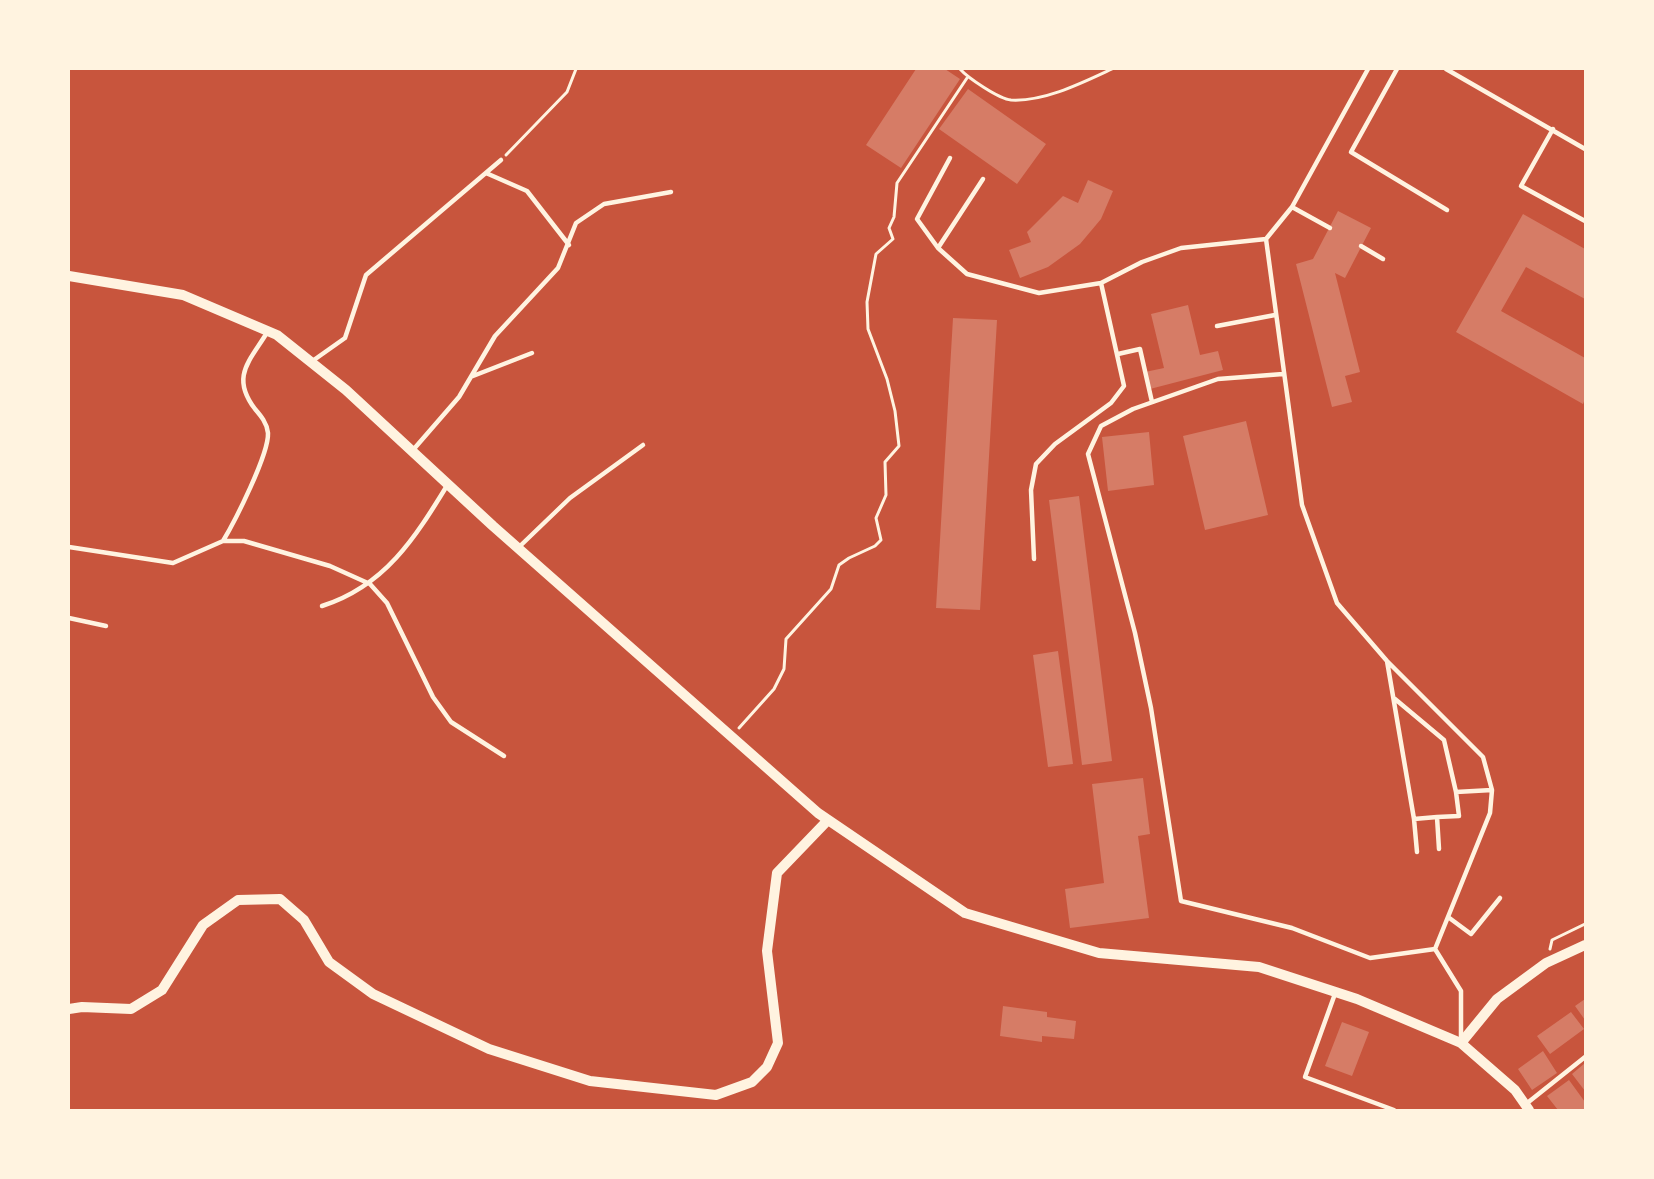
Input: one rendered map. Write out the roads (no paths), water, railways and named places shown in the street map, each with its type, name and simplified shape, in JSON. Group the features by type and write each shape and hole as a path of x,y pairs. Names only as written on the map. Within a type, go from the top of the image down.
{"street":[{"path":"69,276 183,295 277,335 412,451 518,548 827,820 965,913 1099,953 1259,967 1336,992 1461,1042 1515,1090 1527,1107"},
{"path":"69,1009 131,1009 162,990 203,925 238,900 280,899 304,920 329,963 373,994 489,1049 590,1081 717,1095 752,1082 767,1067 778,1043 766,951 777,873 827,820"},
{"path":"1461,1042 1497,999 1546,963 1585,945"}],"lane":[{"path":"950,158 917,219 938,248 967,274 1039,293 1101,283 1142,262 1181,248 1266,239 1292,207 1368,69"},
{"path":"1397,69 1351,152 1447,210"},
{"path":"1446,69 1585,149"},
{"path":"1553,129 1521,186 1585,221"},
{"path":"311,362 345,338 366,275 501,160"},
{"path":"486,173 527,191 569,245"},
{"path":"938,248 984,179"},
{"path":"412,451 445,414 472,376 495,336 558,268 576,223 604,204 671,192"},
{"path":"1292,207 1330,228"},
{"path":"1266,239 1302,505 1337,603 1387,661 1483,757 1492,790 1490,813 1435,949"},
{"path":"1361,246 1383,259"},
{"path":"1034,559 1031,490 1036,464 1055,444 1111,403 1124,386 1101,283"},
{"path":"1216,326 1275,315"},
{"path":"223,541 234,524 266,448 268,434 265,421 246,397 242,385 244,371 268,331"},
{"path":"1118,354 1140,349 1152,402"},
{"path":"472,376 532,353"},
{"path":"1283,374 1218,379 1152,402 1101,426 1088,454 1135,633 1151,708 1181,901 1292,928 1370,957 1435,949"},
{"path":"518,548 570,498 643,445"},
{"path":"322,606 343,599 370,584 411,540 448,484"},
{"path":"69,547 173,563 223,541 244,541 330,566 370,584 387,603 433,697 451,722 504,756"},
{"path":"69,618 106,626"},
{"path":"1387,661 1395,698 1417,852"},
{"path":"1395,698 1444,740 1456,792 1459,816 1414,819"},
{"path":"1456,792 1492,790"},
{"path":"1437,817 1439,849"},
{"path":"1448,917 1471,934 1500,898"},
{"path":"1435,949 1461,991 1461,1042"},
{"path":"1336,992 1305,1077 1394,1110"},
{"path":"1527,1107 1585,1057"}]}
